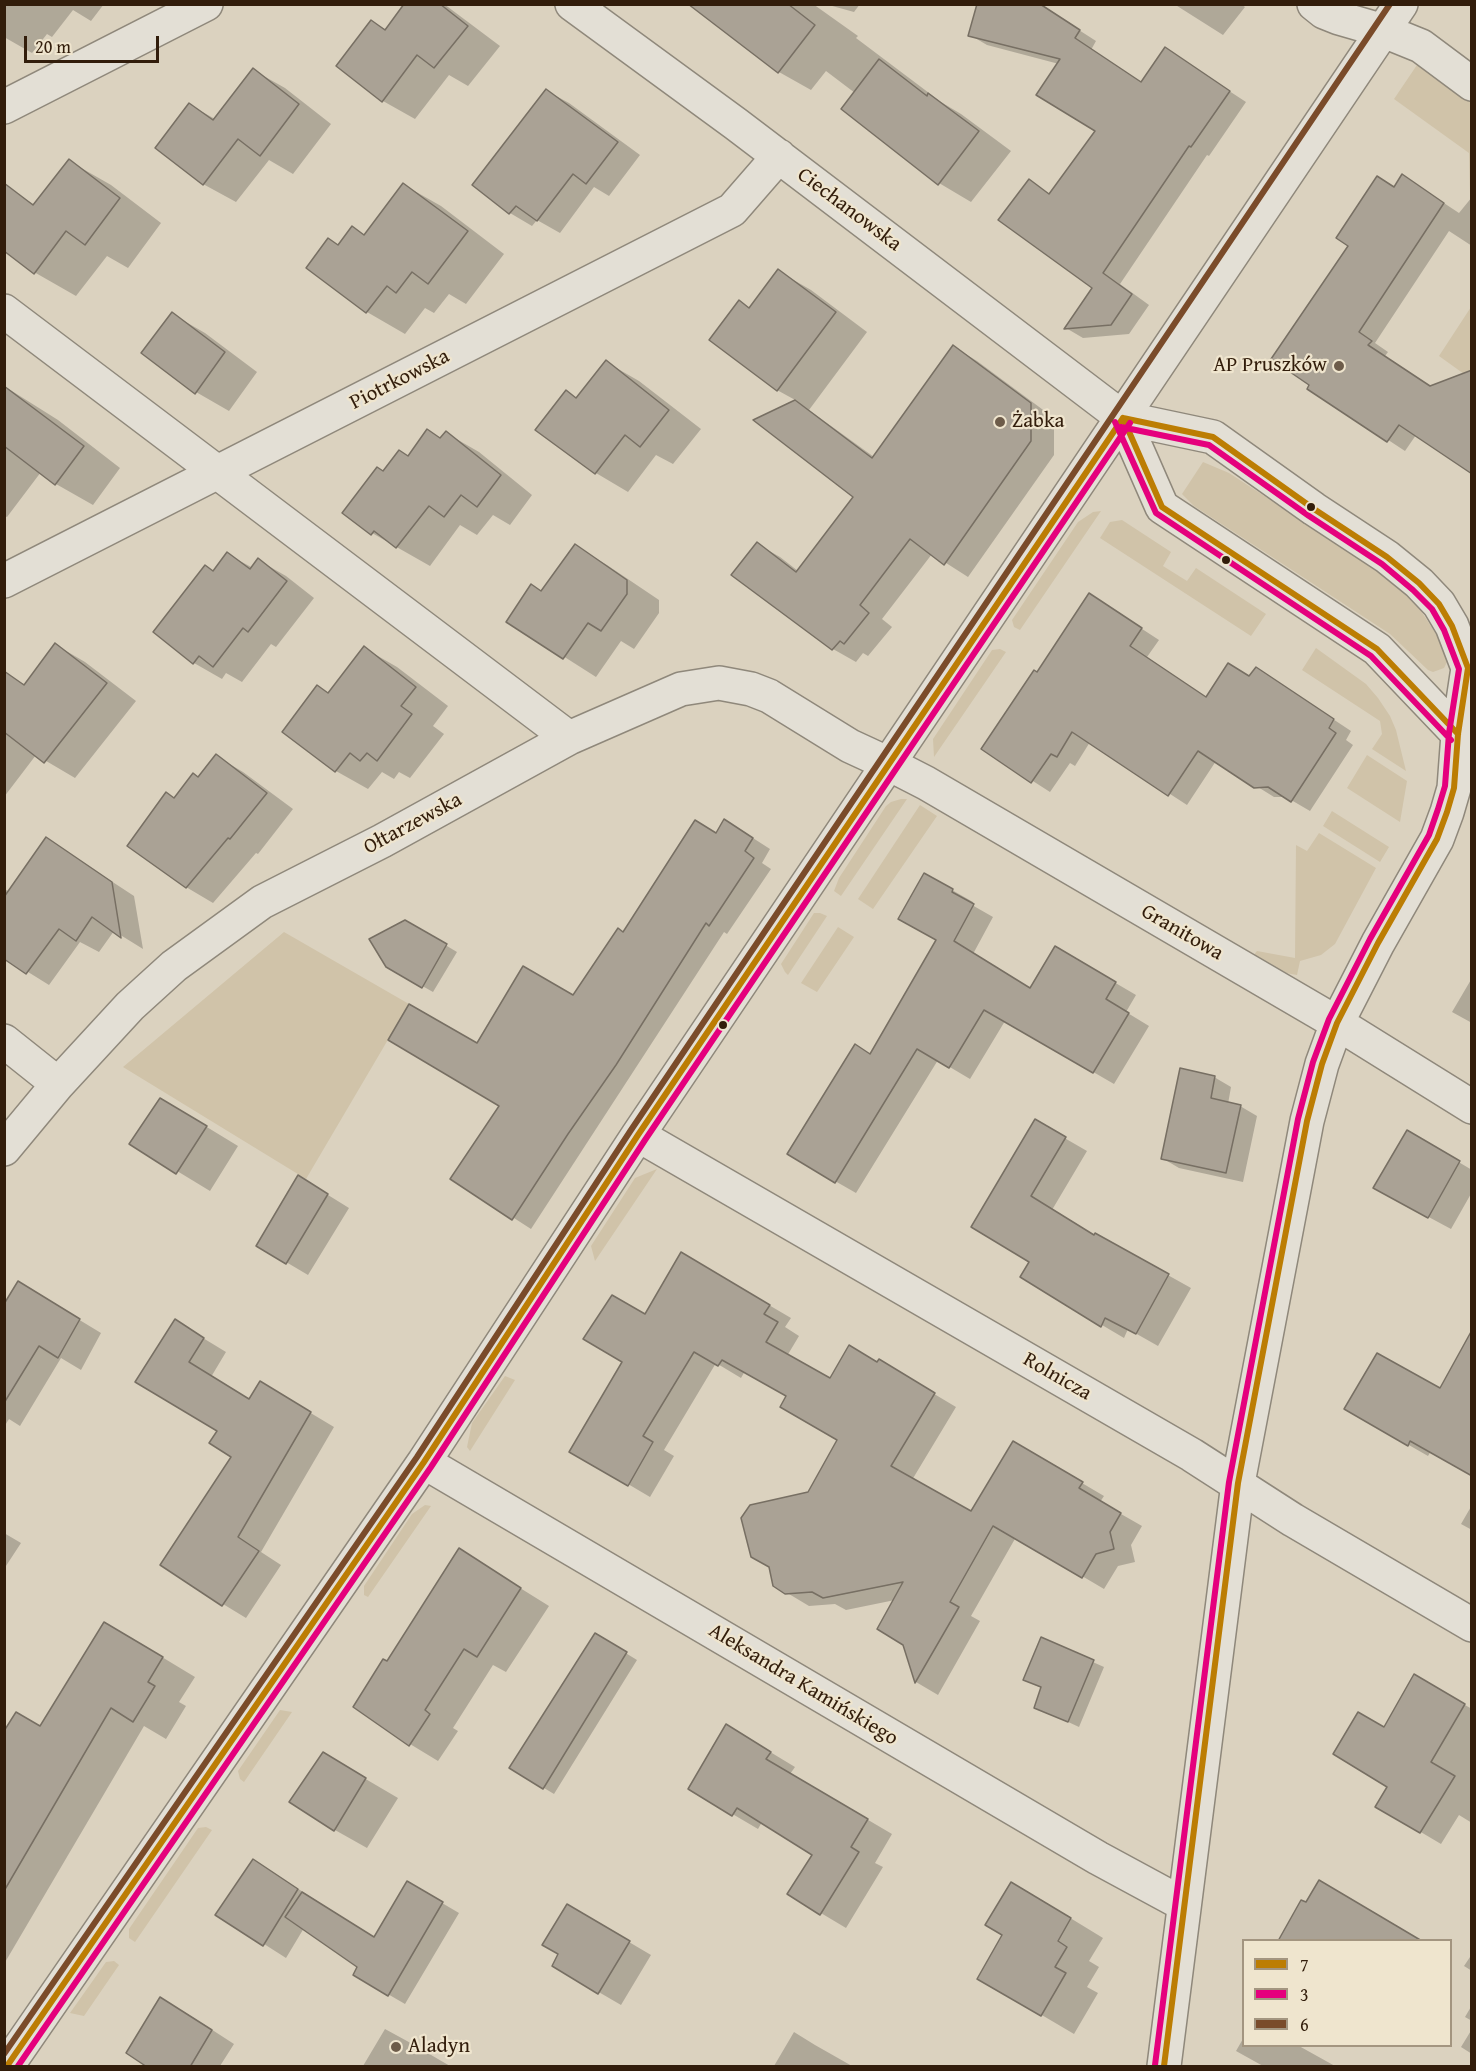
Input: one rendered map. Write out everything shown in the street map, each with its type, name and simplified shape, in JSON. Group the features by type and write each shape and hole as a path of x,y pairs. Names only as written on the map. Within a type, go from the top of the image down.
{"street":[{"path":"4,107 206,4"},
{"name":"Ciechanowska","path":"572,4 778,156 1124,418 1213,437 1314,509 1387,557 1419,583 1439,603 1452,626 1468,668 1465,735"},
{"path":"1314,4 1339,18 1392,18 1421,46 1472,84"},
{"path":"8,2063 424,1462 638,1135 1392,18"},
{"name":"Piotrkowska","path":"4,581 732,210 778,156"},
{"path":"4,311 569,738"},
{"name":"Ciechanowska","path":"1124,418 1162,507 1377,649 1465,735"},
{"name":"Ołtarzewska","path":"4,1149 58,1084 130,1006 174,966 254,908 382,841 569,738 681,689 719,683 751,689 769,696 850,746 889,764"},
{"path":"1164,2067 1238,1483 1307,1121 1322,1064 1337,1023 1378,943 1437,839 1454,788 1465,735"},
{"name":"Granitowa","path":"889,764 1337,1023 1472,1107"},
{"path":"4,1041 58,1084"},
{"name":"Rolnicza","path":"638,1135 1238,1483 1293,1520 1472,1625"},
{"name":"Aleksandra Kamińskiego","path":"424,1462 1098,1858 1184,1904"}],"shaded area":[{"path":"1419,62 1471,101 1471,195 1469,153 1394,99"},
{"path":"1471,307 1471,379 1439,356"},
{"path":"1203,462 1229,473 1401,587 1421,611 1444,646 1447,662 1444,668 1433,672 1428,670 1390,634 1194,506 1182,494"},
{"path":"1101,511 1020,630 1014,627 1012,620 1078,522 1093,512"},
{"path":"1122,520 1171,552 1163,566 1187,581 1196,568 1266,614 1251,636 1100,538 1110,522"},
{"path":"1316,648 1366,684 1378,698 1396,730 1406,771 1372,749 1382,734 1380,721 1302,670"},
{"path":"1000,649 1006,652 934,757 933,739 992,650"},
{"path":"1367,755 1407,781 1400,822 1347,788"},
{"path":"901,799 907,799 841,896 834,891 839,878 886,806"},
{"path":"920,805 937,816 873,909 858,899"},
{"path":"1332,811 1389,847 1380,862 1323,826"},
{"path":"1319,833 1376,868 1335,944 1321,955 1300,961 1297,975 1286,973 1253,956 1257,951 1295,958 1296,845 1307,851"},
{"path":"814,913 827,916 788,975 781,964"},
{"path":"838,927 854,937 817,992 801,983"},
{"path":"284,932 409,1004 306,1179 123,1067"},
{"path":"657,1169 595,1261 591,1246 635,1178"},
{"path":"505,1376 515,1380 470,1451 467,1447 472,1423"},
{"path":"425,1505 431,1506 368,1597 364,1595 364,1586 412,1514"},
{"path":"280,1710 292,1712 244,1782 240,1779 238,1771"},
{"path":"206,1827 212,1830 135,1942 129,1938 129,1929 198,1828"},
{"path":"114,1961 119,1965 84,2016 70,2013 106,1962"}],"building":[{"path":"404,4 440,4 468,26 434,68 417,55 382,102 336,66 371,20 385,30"},
{"path":"688,4 788,4 815,25 778,73"},
{"path":"977,4 1040,4 1080,30 1075,38 1141,82 1165,47 1230,91 1191,147 1189,146 1103,273 1132,294 1111,325 1064,329 1092,288 998,220 1029,179 1049,194 1095,131 1036,95 1060,59 968,36"},
{"path":"879,59 927,96 928,93 979,131 938,185 841,109"},
{"path":"253,68 299,104 260,156 238,139 203,185 155,148 189,103 213,120"},
{"path":"546,89 618,142 586,184 573,174 537,221 516,206 509,214 472,185"},
{"path":"69,159 120,198 85,245 66,231 34,274 4,251 4,183 33,205"},
{"path":"1402,174 1444,203 1359,332 1372,341 1368,345 1430,386 1472,370 1472,474 1399,425 1387,442 1307,389 1309,385 1271,359 1348,246 1336,238 1377,176 1394,187"},
{"path":"403,183 468,231 428,284 412,272 396,293 387,286 366,313 306,268 328,238 338,245 352,226 364,235"},
{"path":"778,269 836,312 777,391 709,340 739,300 749,308"},
{"path":"172,312 225,352 195,394 141,353"},
{"path":"953,345 1031,403 1031,441 944,565 910,539 860,605 869,613 844,644 840,641 832,650 731,575 757,542 796,572 853,497 753,420 795,400 872,458"},
{"path":"606,360 669,410 640,447 625,435 595,474 535,430 566,390 576,398"},
{"path":"4,386 84,446 55,485 4,446"},
{"path":"427,429 440,438 446,431 501,475 477,507 461,495 444,517 429,506 396,548 374,531 371,535 342,513 377,467 383,471 399,450 408,456"},
{"path":"575,544 627,580 627,594 601,631 588,623 563,659 506,622 531,584 541,591"},
{"path":"227,552 250,569 258,558 287,581 248,632 243,628 213,667 199,656 193,664 153,632 205,565 213,571"},
{"path":"1089,593 1142,628 1130,646 1206,697 1228,663 1249,676 1256,667 1334,719 1329,728 1336,733 1291,802 1268,787 1254,788 1198,751 1168,796 1072,732 1057,757 1051,754 1031,783 981,749 1034,670 1037,672"},
{"path":"55,643 107,683 44,763 4,732 4,671 24,685"},
{"path":"364,646 416,687 401,706 412,714 377,761 367,753 360,761 350,753 335,772 282,732 317,685 328,693"},
{"path":"216,754 267,793 186,888 127,846 166,792 174,798 193,773 198,777"},
{"path":"724,819 753,838 745,851 754,858 709,926 706,923 616,1065 512,1220 450,1179 499,1106 388,1040 409,1004 477,1043 523,966 573,995 618,928 623,932 695,820 716,833"},
{"path":"46,837 112,882 121,938 92,917 76,941 59,929 26,974 4,959 4,897"},
{"path":"924,873 974,904 954,941 1030,988 1055,946 1116,982 1106,999 1129,1013 1093,1073 984,1010 949,1068 917,1049 835,1183 787,1154 855,1044 870,1054 936,940 898,919"},
{"path":"405,920 447,944 422,988 386,967 369,939"},
{"path":"1180,1068 1215,1076 1211,1098 1241,1105 1226,1173 1161,1159"},
{"path":"160,1098 207,1126 176,1174 129,1144"},
{"path":"1035,1119 1066,1137 1031,1196 1094,1235 1095,1233 1169,1274 1136,1334 1105,1318 1101,1327 1020,1277 1029,1262 971,1227"},
{"path":"1407,1130 1460,1161 1428,1218 1373,1188"},
{"path":"298,1175 328,1194 286,1264 256,1246"},
{"path":"681,1252 770,1305 764,1314 778,1322 766,1342 830,1378 849,1345 877,1362 879,1359 935,1393 891,1466 971,1511 1013,1441 1083,1482 1079,1488 1121,1513 1110,1532 1114,1549 1096,1554 1082,1578 993,1526 950,1602 959,1607 915,1683 903,1645 877,1629 903,1582 823,1598 812,1592 785,1594 773,1586 769,1567 751,1557 741,1518 750,1505 808,1492 837,1440 780,1407 786,1396 722,1360 718,1366 694,1352 643,1436 653,1442 628,1486 569,1452 622,1362 583,1339 612,1295 645,1314"},
{"path":"18,1281 80,1319 58,1358 39,1346 4,1403 4,1304"},
{"path":"175,1319 204,1338 189,1362 249,1399 260,1381 311,1412 238,1537 259,1551 222,1606 160,1565 231,1457 209,1443 217,1431 135,1382"},
{"path":"1472,1330 1472,1476 1410,1441 1408,1446 1344,1409 1377,1353 1440,1388"},
{"path":"459,1548 521,1588 477,1657 464,1649 425,1710 430,1714 409,1746 353,1707 383,1659 387,1661"},
{"path":"104,1622 163,1657 148,1682 155,1686 133,1722 111,1708 4,1891 4,1731 16,1712 40,1726"},
{"path":"595,1633 627,1652 543,1789 509,1768"},
{"path":"1041,1637 1094,1660 1068,1722 1034,1708 1041,1687 1023,1680"},
{"path":"1414,1674 1465,1704 1431,1762 1455,1776 1420,1833 1375,1807 1387,1787 1333,1754 1358,1712 1384,1727"},
{"path":"726,1724 771,1752 766,1759 868,1819 851,1847 859,1852 820,1915 787,1894 812,1855 737,1808 732,1816 688,1789"},
{"path":"323,1752 366,1778 334,1831 289,1802"},
{"path":"253,1859 298,1889 263,1946 215,1915"},
{"path":"1319,1880 1419,1939 1279,1939 1301,1900 1306,1902"},
{"path":"407,1881 443,1902 388,1996 353,1975 357,1967 285,1917 302,1892 374,1937"},
{"path":"1011,1882 1071,1918 1058,1941 1067,1947 1055,1967 1066,1973 1041,2016 977,1979 1002,1935 985,1925"},
{"path":"567,1904 630,1941 598,1994 552,1966 558,1954 542,1945"},
{"path":"160,1997 212,2030 190,2067 147,2067 126,2053"}],"transit line":[{"name":"6","path":"4,2054 417,1457 631,1130 1390,4"},
{"name":"7","path":"1123,418 1213,437 1314,509 1387,557 1419,583 1439,604 1452,626 1468,668 1458,734 1454,788 1447,812 1437,839 1378,943 1337,1023 1322,1064 1307,1121 1238,1483 1164,2066"},
{"name":"7","path":"1123,418 1162,507 1377,649 1458,734"},
{"name":"7","path":"7,2066 424,1462 638,1135 1123,418"},
{"name":"3","path":"1115,422 1156,513 1371,656 1451,740"},
{"name":"3","path":"18,2066 431,1467 645,1140 1130,423"},
{"name":"3","path":"1121,427 1209,445 1309,516 1382,564 1432,609 1444,630 1459,669 1449,733 1445,786 1429,835 1370,939 1329,1019 1313,1062 1298,1119 1229,1482 1155,2065"}],"place":[{"name":"AP Pruszków","path":"1339,366"},
{"name":"Żabka","path":"1000,422"},
{"name":"Aladyn","path":"396,2047"}]}
